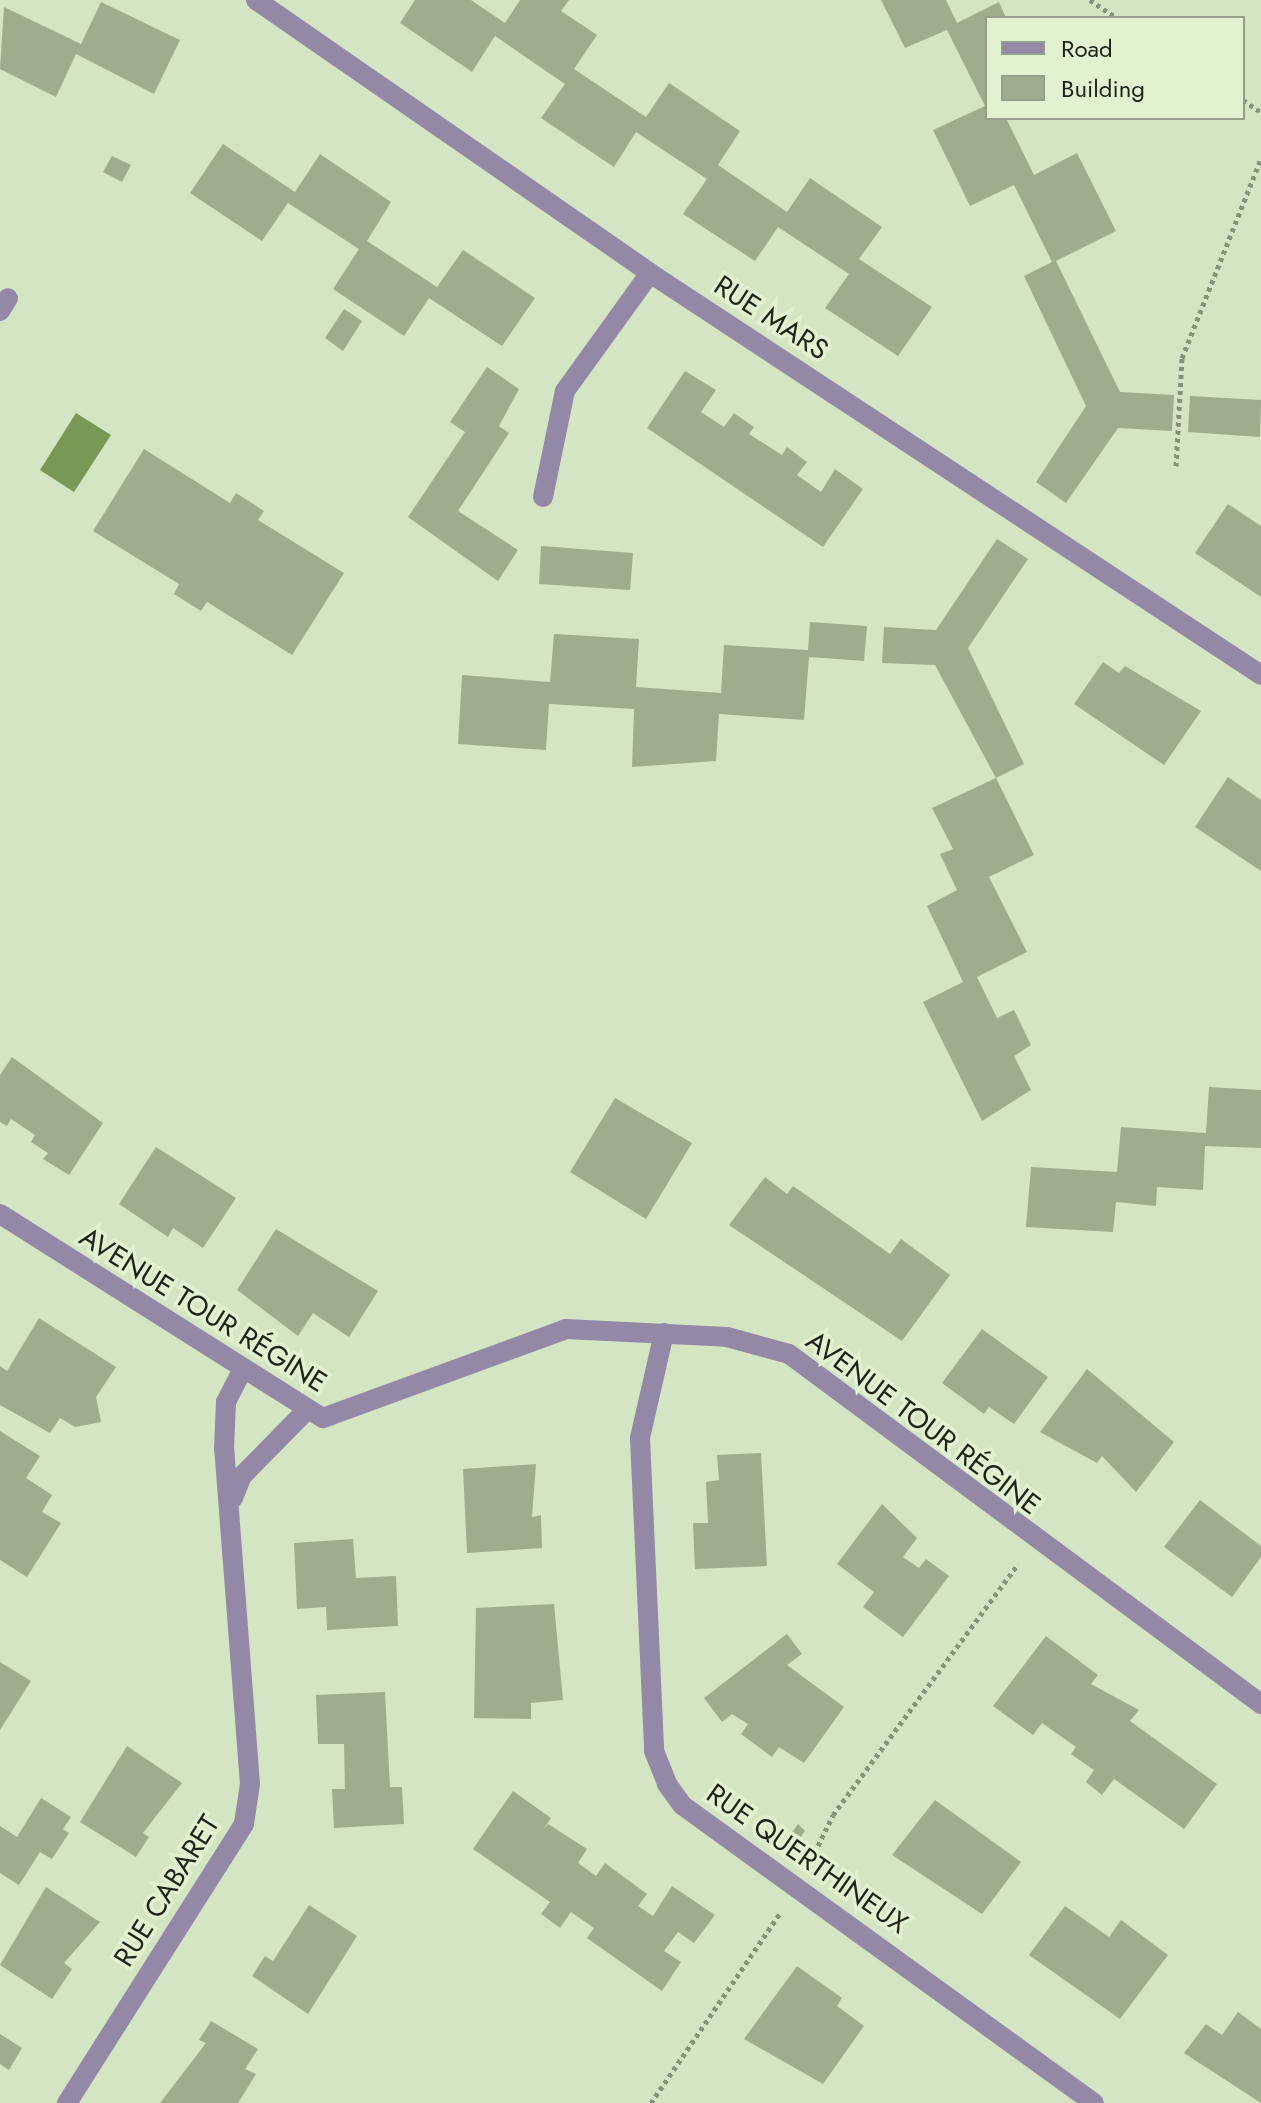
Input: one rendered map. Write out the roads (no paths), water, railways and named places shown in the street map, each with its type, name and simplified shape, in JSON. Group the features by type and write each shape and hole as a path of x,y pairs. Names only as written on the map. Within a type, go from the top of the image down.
{"street":[{"name":"RUE MARS","path":"256,0 650,273 1261,675"},
{"path":"543,497 565,391 650,273"},
{"name":"AVENUE TOUR RÉGINE","path":"0,1214 241,1372 305,1412 323,1418 356,1411 566,1329 727,1337 789,1354 1036,1541 1261,1704"},
{"name":"RUE QUERTHINEUX","path":"664,1333 640,1438 654,1751 682,1805 798,1885 1094,2103"},
{"name":"RUE CABARET","path":"67,2103 244,1824 250,1784 226,1402 241,1372"},
{"path":"233,1498 242,1476 305,1412"}]}
